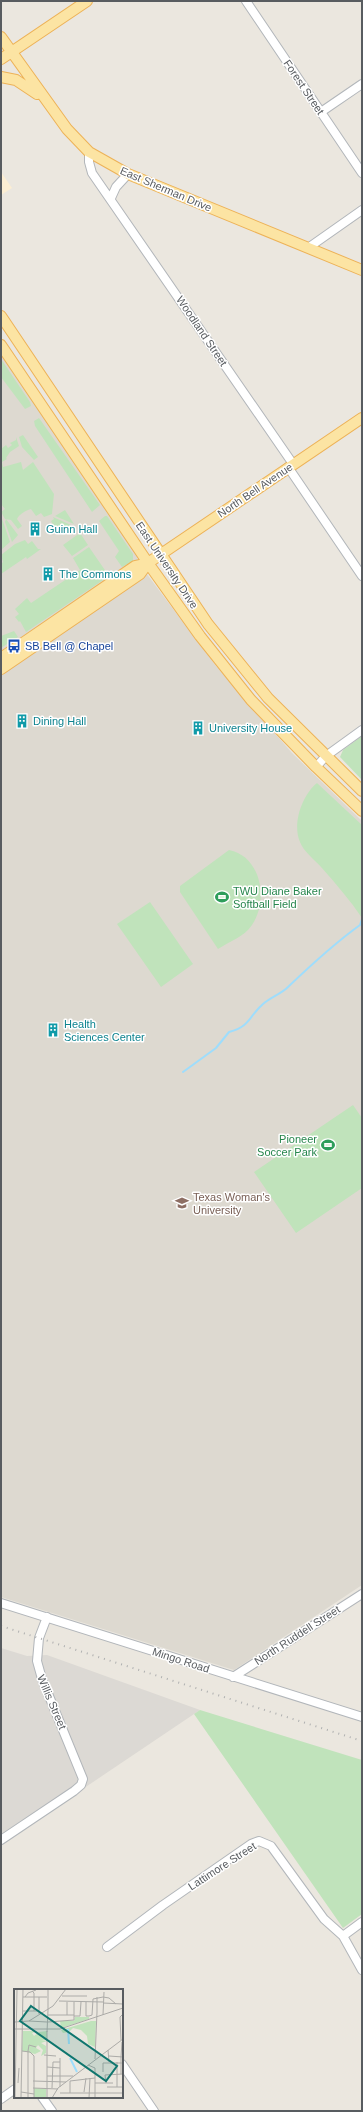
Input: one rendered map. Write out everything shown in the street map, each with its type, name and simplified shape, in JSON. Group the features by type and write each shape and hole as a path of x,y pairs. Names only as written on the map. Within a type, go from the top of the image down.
{"main road":[{"path":"1,59 87,1"},
{"name":"East Sherman Drive","path":"1,37 67,129 89,152 128,174 362,270"},
{"path":"1,77 22,84 45,100"},
{"name":"East University Drive","path":"1,316 160,555 208,624 268,698 362,791"},
{"name":"East University Drive","path":"1,345 148,563 200,636 251,700 316,767 362,811"},
{"name":"North Bell Avenue","path":"1,669 140,574 148,563 362,418"},
{"name":"North Bell Avenue","path":"1,658 135,566 148,563"}],"street":[{"name":"Forest Street","path":"246,1 362,173"},
{"path":"321,112 362,84"},
{"name":"Woodland Street","path":"89,152 89,162 92,173 111,198 362,576"},
{"path":"111,198 116,187 128,174"},
{"path":"308,248 362,210"},
{"path":"316,767 326,756 362,730"},
{"name":"North Ruddell Street","path":"233,1677 362,1594"},
{"name":"Mingo Road","path":"1,1603 362,1717"},
{"name":"Willis Street","path":"1,1840 81,1786 83,1779 82,1773 42,1680 37,1661 38,1638 47,1617"},
{"name":"Lattimore Street","path":"107,1947 163,1905 251,1844 260,1841 271,1846 324,1919 343,1936 362,1970"},
{"path":"343,1936 362,1922"},
{"path":"123,2065 154,2111"},
{"path":"1,2099 14,2090"},
{"path":"43,2098 52,2111"}],"shaded area":[{"path":"1,172 12,188 1,195"},
{"name":"Texas Woman's University","path":"1,355 138,557 137,561 216,666 292,753 362,821 362,1585 234,1670 1,1597"},
{"path":"1,1648 27,1656 47,1655 200,1710 1,1844"}],"green space":[{"path":"1,359 30,402 31,406 25,409 1,377"},
{"path":"39,418 100,505 92,512 35,426 34,421"},
{"path":"23,435 38,457 34,460 22,447 19,437"},
{"path":"16,437 19,446 10,452 6,458 7,459 2,462 3,467 21,462 23,470 33,462 54,494 52,514 44,517 41,513 36,516 31,509 27,510 17,519 22,526 18,529 11,520 5,519 1,512 5,509 1,504 1,449 6,445 8,448 12,445 10,443 16,440"},
{"path":"65,510 74,524 55,516"},
{"path":"1,516 10,542 1,550"},
{"path":"107,516 133,554 133,561 122,567 115,557 119,551 99,521"},
{"path":"53,517 71,525 59,533 51,521 54,519"},
{"path":"6,519 18,535 12,542 5,522"},
{"path":"80,533 88,545 72,556 63,545"},
{"path":"25,540 28,544 32,541 38,549 41,549 1,574 1,564 3,562 1,555 15,544"},
{"path":"89,547 109,576 26,632 20,621 19,622 15,617 19,614 15,609 27,598 31,603 80,570 73,558"},
{"path":"14,631 18,637 1,648 1,636"},
{"path":"362,736 362,780 340,757 343,750"},
{"path":"317,783 362,825 362,918 321,867 306,852 300,842 297,827 300,810 307,795"},
{"name":"TWU Diane Baker Softball Field","path":"229,850 240,854 255,870 259,880 261,892 260,904 257,915 249,929 241,936 218,949 180,892 180,886"},
{"path":"150,902 193,964 161,987 117,924"},
{"name":"Pioneer Soccer Park","path":"353,1105 362,1118 362,1188 296,1233 254,1172"},
{"path":"200,1710 362,1760 362,1914 343,1928 194,1714"}],"waterway":[{"path":"183,1072 216,1048 229,1032 236,1030 249,1021 263,1004 285,989 323,954 360,925 362,919"}],"railway":[{"path":"1,1626 362,1741"}],"place":[{"name":"Guinn Hall","path":"35,529"},
{"name":"The Commons","path":"48,574"},
{"name":"SB Bell @ Chapel","path":"14,646"},
{"name":"Dining Hall","path":"22,721"},
{"name":"University House","path":"198,728"},
{"name":"TWU Diane Baker Softball Field","path":"222,897"},
{"name":"Health Sciences Center","path":"53,1030"},
{"name":"Pioneer Soccer Park","path":"328,1145"},
{"name":"Texas Woman's University","path":"182,1203"}]}
